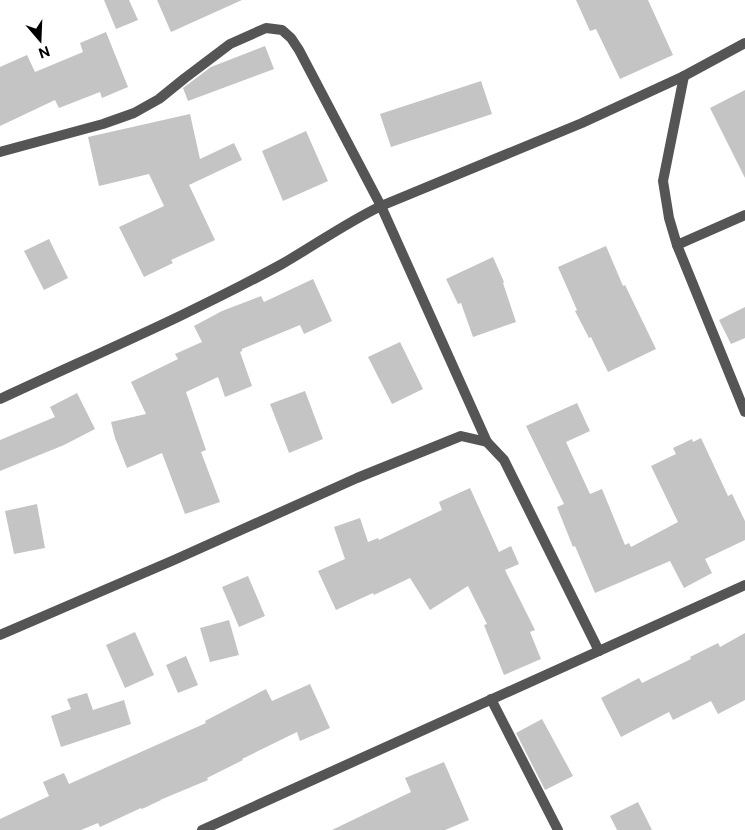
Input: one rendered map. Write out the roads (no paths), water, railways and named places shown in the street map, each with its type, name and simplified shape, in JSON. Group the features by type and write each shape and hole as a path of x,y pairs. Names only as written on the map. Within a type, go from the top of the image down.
{"street":[{"path":"0,152 103,124 134,113 160,99 230,44 266,28 282,30 291,38 299,50 380,206 487,442 504,460 599,651"},
{"path":"0,399 177,317 274,268 380,206 582,123 684,76 745,43"},
{"path":"684,76 663,181 669,218 677,245 745,412"},
{"path":"677,245 745,215"},
{"path":"0,635 357,478 461,436 487,442"},
{"path":"202,830 745,585"},
{"path":"491,699 558,830"}]}
